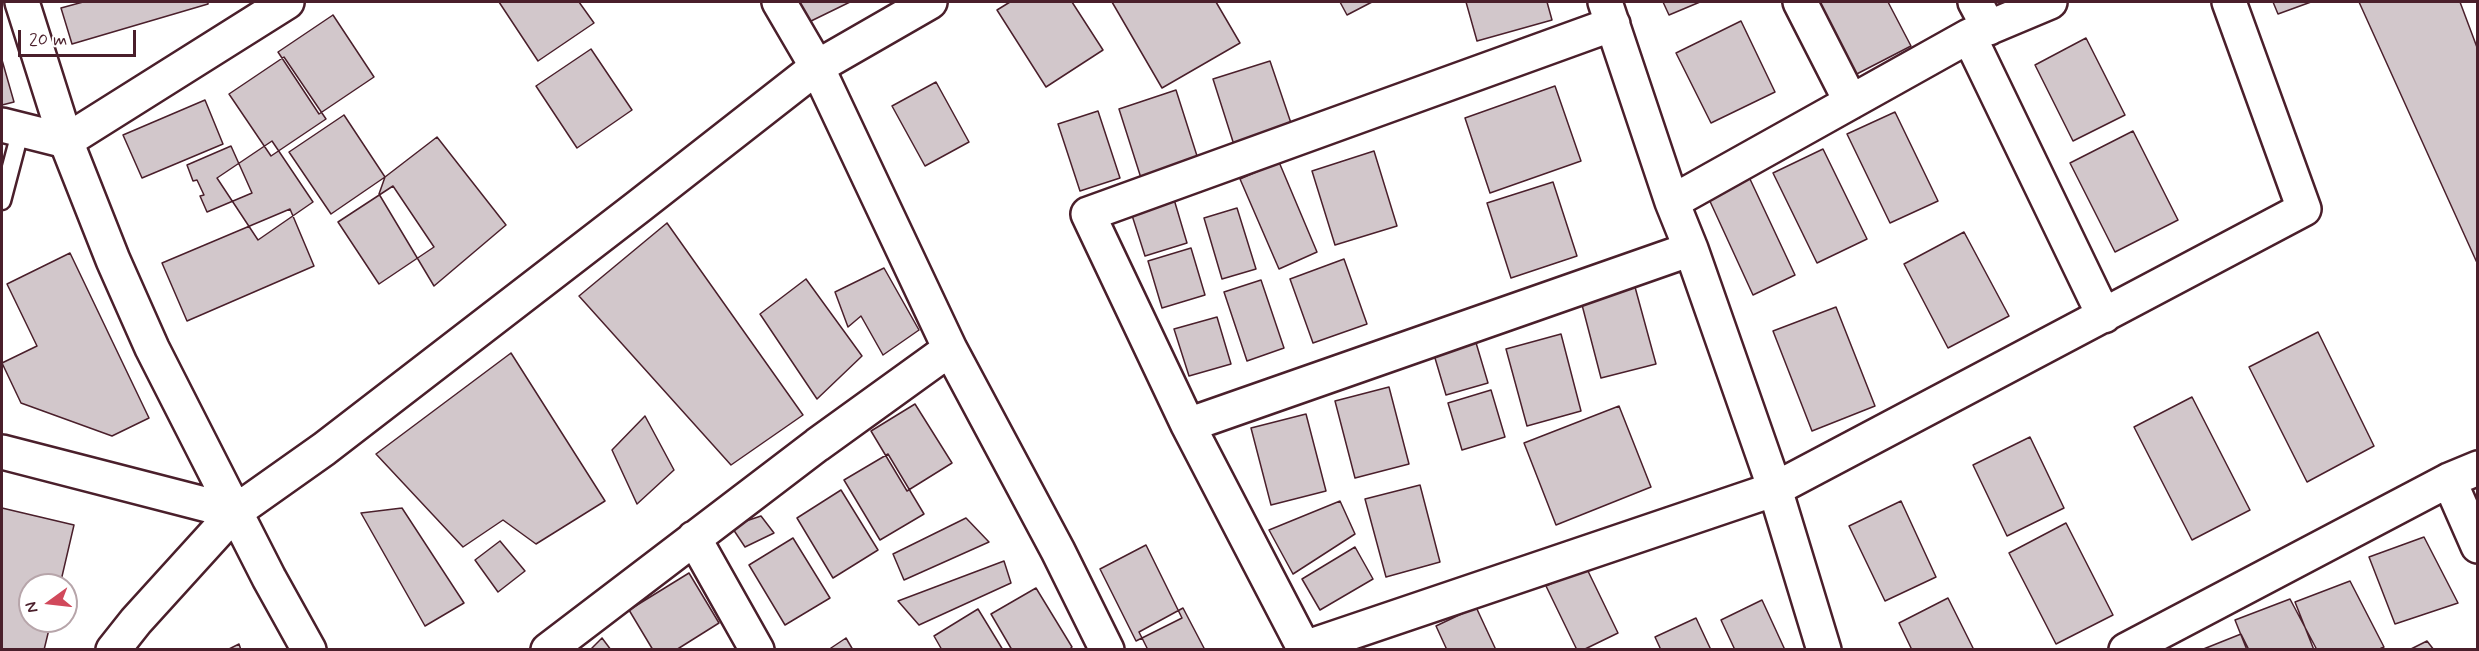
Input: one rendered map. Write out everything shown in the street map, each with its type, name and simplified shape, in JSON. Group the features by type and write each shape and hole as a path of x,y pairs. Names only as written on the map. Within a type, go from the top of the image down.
{"street":[{"path":"22,2 66,141 113,260 152,348 235,512 309,650"},
{"path":"11,127 66,141 287,2"},
{"path":"779,2 817,67 950,349 1058,551 1107,650"},
{"path":"113,650 136,621 235,512 324,449 817,67 930,2"},
{"path":"1800,2 1851,102"},
{"path":"1672,202 1851,102 1978,22 2050,2"},
{"path":"1824,650 1775,489 1691,249 1672,202 1609,13 1088,213 1188,425 1305,649 1775,489 2304,209 2229,2"},
{"path":"1978,22 2104,316"},
{"path":"1188,425 1691,249"},
{"path":"548,650 694,538 950,349"},
{"path":"2,452 235,512"},
{"path":"2126,650 2463,474 2478,546"},
{"path":"694,538 758,650"}],"lane":[{"path":"2,201 11,127"}],"building":[{"path":"83,2 208,2 208,4 72,44 61,8"},
{"path":"499,2 579,2 594,23 538,61"},
{"path":"796,2 850,2 807,23"},
{"path":"1010,2 1072,2 1103,50 1046,87 997,10"},
{"path":"1112,2 1216,2 1240,43 1162,88"},
{"path":"1340,2 1372,2 1347,15"},
{"path":"1466,2 1547,2 1552,20 1477,41"},
{"path":"1663,2 1700,2 1669,15"},
{"path":"1811,2 1888,2 1911,46 1849,78"},
{"path":"2273,2 2311,2 2278,14"},
{"path":"2359,2 2460,2 2478,50 2478,265"},
{"path":"333,15 374,77 319,114 278,52"},
{"path":"1741,21 1775,92 1711,123 1676,53"},
{"path":"2086,38 2125,115 2073,141 2035,65"},
{"path":"591,49 632,110 577,148 536,86"},
{"path":"284,57 326,119 271,156 229,94"},
{"path":"2,60 14,102 2,105"},
{"path":"1270,61 1293,129 1235,148 1213,79"},
{"path":"936,82 969,142 925,166 892,106"},
{"path":"1555,86 1581,161 1490,193 1465,118"},
{"path":"1176,90 1198,159 1141,178 1119,109"},
{"path":"205,100 223,144 142,178 123,135"},
{"path":"1098,111 1120,178 1080,191 1058,124"},
{"path":"1895,112 1938,201 1890,223 1847,134"},
{"path":"344,115 385,177 331,214 289,152"},
{"path":"2133,131 2178,220 2115,252 2070,163"},
{"path":"437,137 506,225 434,286 379,194 385,177"},
{"path":"272,141 313,202 258,240 217,178"},
{"path":"231,146 252,193 207,212 200,196 204,195 197,180 193,181 187,165"},
{"path":"1823,149 1867,239 1817,263 1773,173"},
{"path":"1374,151 1397,226 1335,245 1312,171"},
{"path":"1279,162 1317,252 1279,269 1240,179"},
{"path":"1749,177 1795,275 1753,295 1708,197"},
{"path":"1553,182 1577,256 1511,278 1487,203"},
{"path":"393,186 434,247 379,284 338,222"},
{"path":"1173,196 1187,243 1145,256 1130,209"},
{"path":"1237,208 1256,269 1222,279 1204,218"},
{"path":"290,209 314,266 187,321 162,263"},
{"path":"667,223 803,415 731,465 579,296"},
{"path":"1964,232 2009,316 1948,348 1904,264"},
{"path":"1191,248 1205,295 1162,308 1148,261"},
{"path":"70,253 149,418 112,436 21,403 2,363 37,346 7,284"},
{"path":"1344,259 1367,324 1313,343 1290,279"},
{"path":"884,268 919,330 883,355 861,316 848,327 835,292"},
{"path":"806,279 862,356 817,399 760,314"},
{"path":"1261,280 1284,348 1247,361 1224,292"},
{"path":"1635,287 1656,364 1601,378 1581,301"},
{"path":"1836,307 1875,406 1812,431 1773,331"},
{"path":"1217,317 1231,364 1189,376 1174,329"},
{"path":"2318,332 2374,446 2307,482 2249,367"},
{"path":"1561,334 1581,411 1527,426 1506,349"},
{"path":"1474,336 1488,383 1446,395 1432,348"},
{"path":"511,353 605,501 536,544 503,520 463,547 376,454"},
{"path":"1389,387 1409,464 1355,478 1335,401"},
{"path":"1491,390 1505,437 1462,450 1448,403"},
{"path":"2192,397 2250,510 2192,540 2134,427"},
{"path":"915,404 952,463 907,491 871,431"},
{"path":"1619,406 1651,487 1556,525 1524,443"},
{"path":"1306,414 1326,491 1271,505 1251,428"},
{"path":"645,416 674,470 637,504 612,450"},
{"path":"2030,437 2064,508 2007,536 1973,465"},
{"path":"888,454 924,514 880,540 844,480"},
{"path":"1420,485 1440,562 1386,577 1365,499"},
{"path":"841,490 878,550 833,578 797,518"},
{"path":"1340,501 1355,534 1293,574 1269,530"},
{"path":"1901,501 1936,577 1885,601 1849,526"},
{"path":"2,508 74,525 63,573 18,573 18,633 48,633 44,650 2,650"},
{"path":"402,508 464,603 425,626 361,513"},
{"path":"761,516 774,533 745,547 731,526"},
{"path":"966,518 989,542 904,580 893,554"},
{"path":"2066,523 2113,615 2056,644 2009,553"},
{"path":"2424,537 2458,603 2395,624 2369,557"},
{"path":"793,538 830,598 785,625 749,565"},
{"path":"500,541 525,571 498,592 475,560"},
{"path":"1146,545 1182,618 1136,641 1100,569"},
{"path":"1355,547 1373,579 1320,610 1302,579"},
{"path":"1004,561 1011,583 919,625 898,601"},
{"path":"1586,567 1618,633 1583,650 1577,650 1546,586"},
{"path":"689,573 719,623 676,650 653,650 629,610"},
{"path":"2350,581 2384,647 2377,650 2314,650 2295,602"},
{"path":"1036,588 1072,647 1069,650 1012,650 991,614"},
{"path":"1948,598 1974,650 1912,650 1899,623"},
{"path":"2290,599 2317,650 2247,650 2235,620"},
{"path":"1762,600 1785,650 1735,650 1721,620"},
{"path":"1476,607 1496,650 1447,650 1436,626"},
{"path":"1183,608 1205,650 1148,650 1139,632"},
{"path":"978,609 1003,650 942,650 934,636"},
{"path":"1696,618 1711,650 1661,650 1655,637"},
{"path":"2241,634 2249,650 2201,650"},
{"path":"602,638 611,650 590,650"},
{"path":"846,638 853,650 828,650"},
{"path":"2427,641 2434,650 2409,650"},
{"path":"239,644 241,650 227,650"}]}
